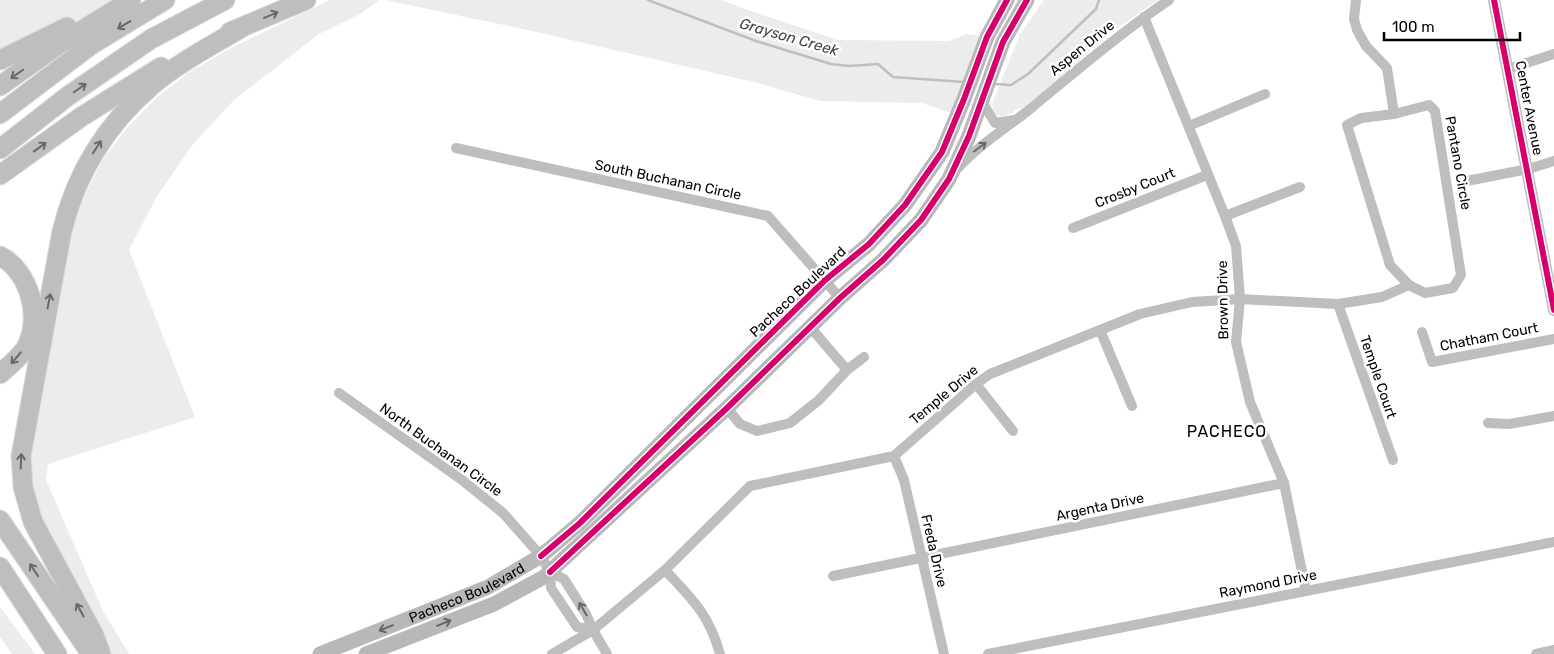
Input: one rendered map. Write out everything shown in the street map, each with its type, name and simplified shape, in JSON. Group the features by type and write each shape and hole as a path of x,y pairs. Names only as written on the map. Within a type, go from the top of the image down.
{"highway":[{"path":"0,60 120,0"},
{"path":"0,86 58,45 131,0"},
{"path":"0,114 91,45 166,0"},
{"path":"0,149 68,96 151,39 225,0"},
{"path":"0,175 129,86 190,50 306,0"},
{"path":"100,654 94,635 33,522 26,504 21,473 24,437 62,231 68,210 85,168 97,147 128,108 180,64 241,28"},
{"path":"0,256 8,260 26,283 33,309 33,326 26,347 12,364 0,374"},
{"path":"0,520 91,654"},
{"path":"0,567 57,654"},
{"path":"0,591 42,631"}],"main road":[{"name":"Pacheco Boulevard","path":"320,654 488,587 541,556 580,523 824,281 869,244 905,206 942,152 987,37 1007,0"},
{"name":"Pacheco Boulevard","path":"366,654 494,604 544,577 727,408 840,298 883,260 921,220 949,179 969,136 1003,42 1027,0"}],"street":[{"name":"Aspen Drive","path":"949,179 973,151 1016,120 1120,34 1169,0"},
{"path":"1356,0 1354,19 1357,30 1366,46 1387,68 1394,114"},
{"name":"Center Avenue","path":"1494,0 1528,169 1550,266 1554,310"},
{"name":"Brown Drive","path":"1144,17 1236,246 1240,299 1236,342 1250,402 1284,483 1306,591"},
{"path":"1508,69 1554,54"},
{"path":"1188,126 1265,94"},
{"path":"981,100 995,123 1016,120"},
{"name":"Pantano Circle","path":"1429,105 1435,111 1462,275 1453,288 1424,293 1409,285 1390,265 1347,126 1361,118 1394,114 1429,105"},
{"name":"South Buchanan Circle","path":"456,148 768,216 840,298"},
{"path":"1467,181 1528,169 1554,161"},
{"name":"Crosby Court","path":"1073,228 1207,174"},
{"path":"1225,216 1300,187"},
{"name":"Temple Drive","path":"552,654 593,630 665,570 750,486 894,456 990,374 1140,314 1192,302 1240,299 1338,304 1382,297 1409,285"},
{"name":"Temple Court","path":"1338,304 1393,460"},
{"path":"811,328 847,370"},
{"path":"1100,330 1132,406"},
{"name":"Chatham Court","path":"1422,332 1432,362 1554,339"},
{"path":"727,408 740,424 757,430 790,423 819,400 847,370 864,358"},
{"path":"976,384 1013,432"},
{"name":"North Buchanan Circle","path":"340,393 462,480 503,513 541,556 550,572"},
{"path":"1488,423 1509,424 1554,416"},
{"name":"Freda Drive","path":"894,456 904,480 944,654"},
{"name":"Argenta Drive","path":"833,576 1284,483"},
{"name":"Raymond Drive","path":"988,654 1554,542"},
{"path":"665,570 703,612 715,635 720,654"},
{"path":"550,572 551,588 577,627 593,630"},
{"path":"550,572 564,579 586,614 607,654"},
{"path":"1536,654 1554,650"}],"shaded area":[{"path":"0,0 120,0 26,49 0,60"},
{"path":"330,0 380,0 360,14 319,34 234,100 194,143 157,196 129,250 195,417 48,464 46,480 103,611 129,654 111,654 36,508 32,480 31,454 73,229 82,201 102,161 126,129 156,98 188,73 229,49"},
{"path":"385,0 721,0 838,40 949,41 967,34 987,37 957,115 922,103 820,101 758,83 532,31"},
{"path":"1044,0 1158,0 1113,31 1043,92 1020,109 999,116 996,114 992,104 1020,34"},
{"path":"0,607 35,654 12,654 0,637"}],"waterway":[{"name":"Grayson Creek","path":"648,0 756,41 831,64 849,66 878,64 893,77 964,82"},
{"name":"Grayson Creek","path":"994,84 1011,85 1028,74 1096,9 1099,0"}],"cycle path":[{"path":"541,556 580,523 824,281 869,244 905,205 942,152 987,37 1007,0"},
{"path":"550,572 727,408 840,298 883,260 921,220 949,179 969,136 1003,42 1027,0"},
{"path":"1494,0 1554,310"}],"district":[{"name":"PACHECO","path":"1227,431"}]}
